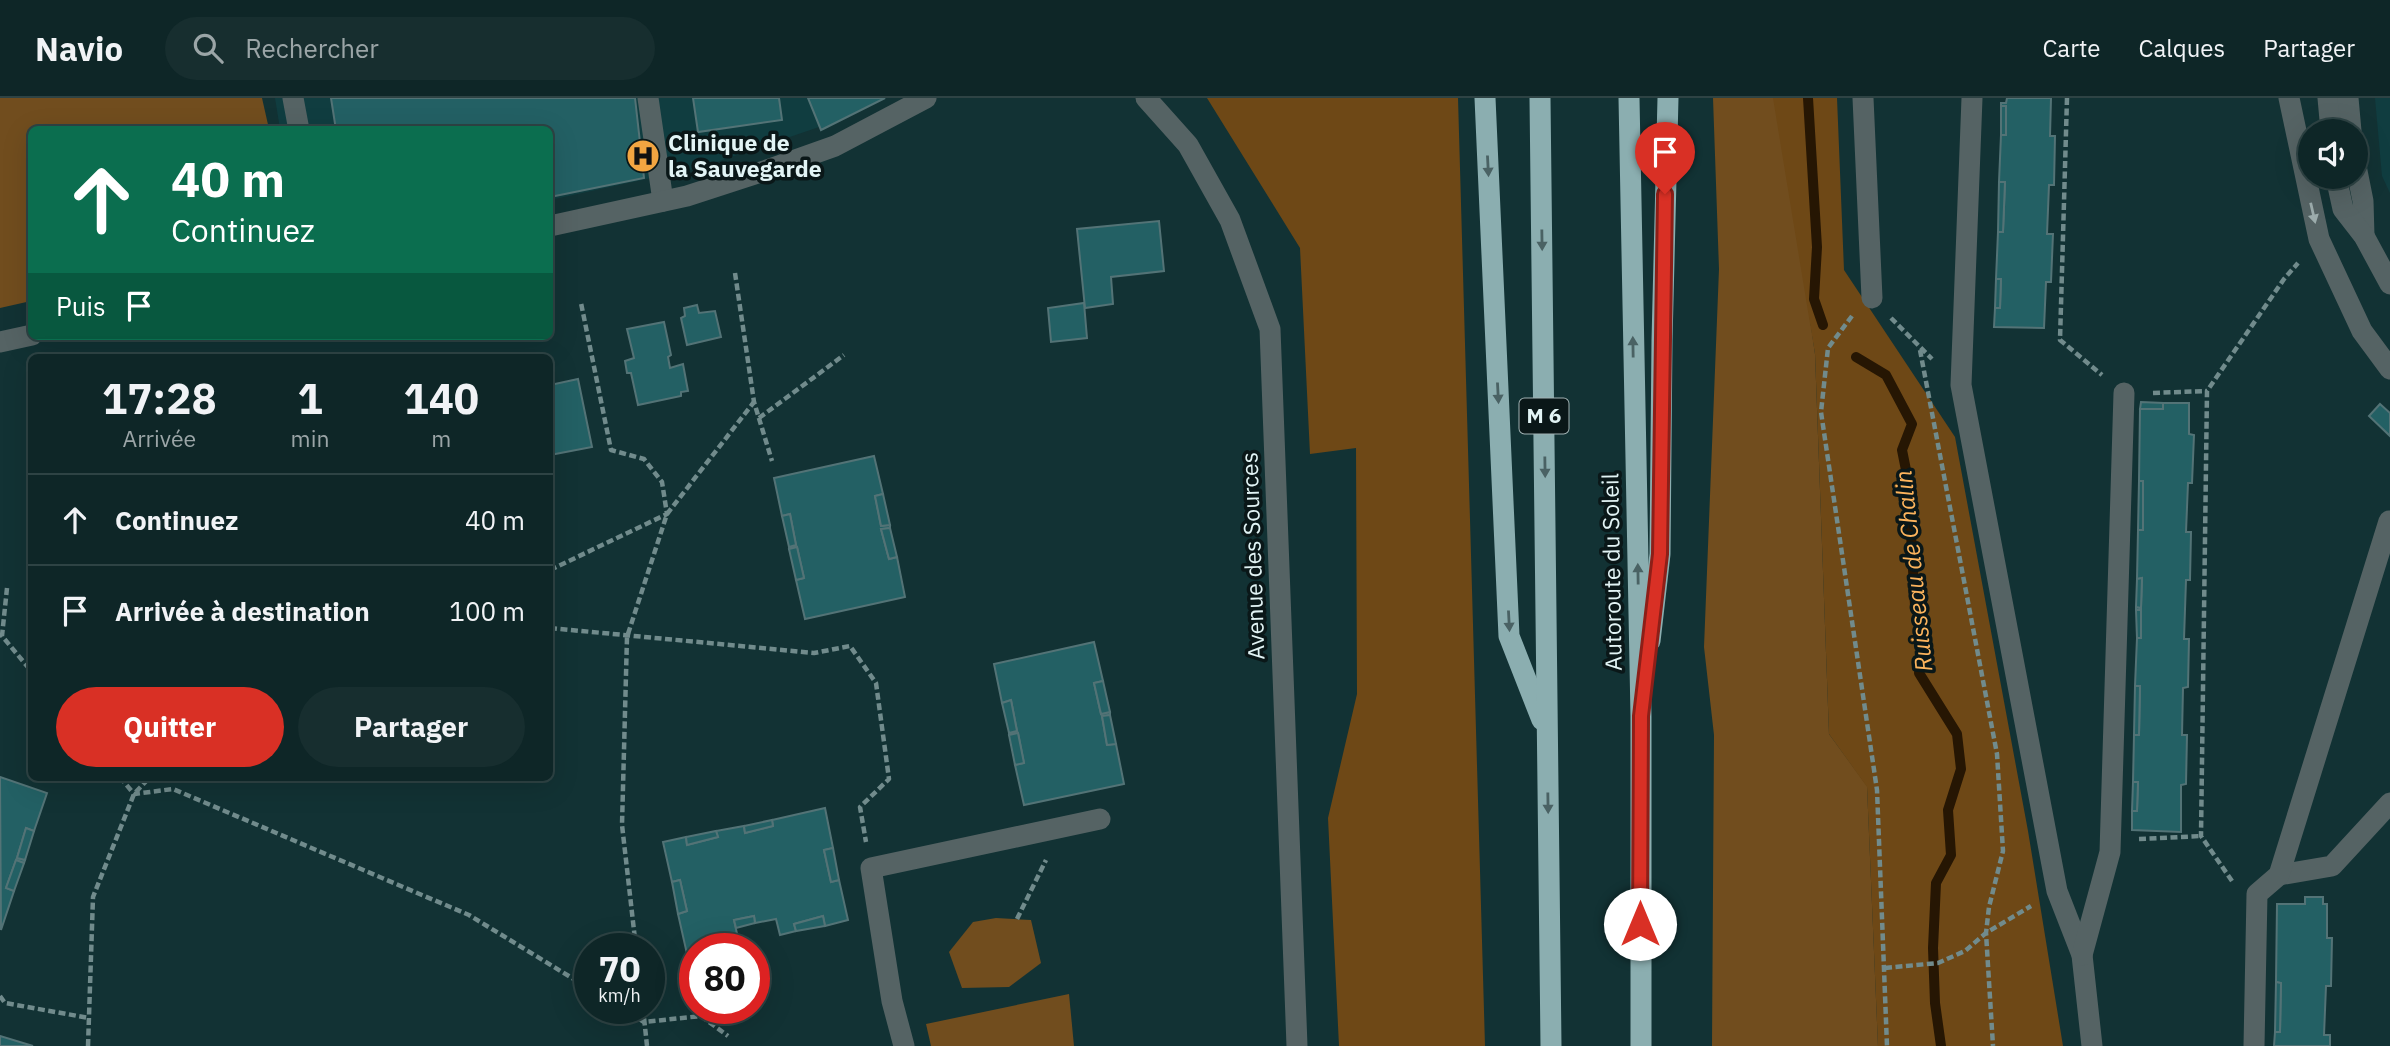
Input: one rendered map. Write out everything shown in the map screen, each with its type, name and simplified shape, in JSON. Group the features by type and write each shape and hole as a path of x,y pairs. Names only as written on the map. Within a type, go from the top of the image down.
{"highway":[{"path":"1485,98 1509,636 1548,735"},
{"name":"M 6","path":"1541,98 1550,1046"},
{"name":"Autoroute du Soleil","path":"1629,98 1641,716 1642,1046"},
{"path":"1641,716 1660,554 1668,98"}],"street":[{"path":"293,98 298,126"},
{"path":"649,98 663,201"},
{"path":"553,225 712,188 835,146 926,98"},
{"name":"Avenue des Sources","path":"1146,98 1188,145 1230,220 1270,328 1297,1046"},
{"path":"1863,98 1872,298"},
{"path":"1972,98 1961,385 2057,891 2082,955 2092,1046"},
{"path":"2289,98 2319,239 2362,331 2390,369"},
{"path":"2328,98 2329,119"},
{"path":"2348,98 2350,119"},
{"path":"2339,189 2343,209 2364,236 2390,284"},
{"path":"2361,189 2364,236"},
{"path":"0,342 28,336"},
{"path":"2082,955 2110,852 2124,393"},
{"path":"2254,1046 2258,894 2279,875 2389,521"},
{"path":"2279,875 2332,866 2390,803"},
{"path":"904,1046 892,1000 871,868 1100,819"}],"path":[{"path":"2067,98 2060,340 2124,393 2207,391"},
{"path":"2233,882 2201,836 2207,391 2284,279 2319,239"},
{"path":"735,273 754,402 772,461"},
{"path":"1887,1046 1877,790 1821,412 1828,348 1853,315 1872,298 1920,348 1961,385"},
{"path":"581,303 611,450 644,459 662,482 667,514"},
{"path":"1920,348 1997,754 2003,851 1989,907 1986,933 1993,1046"},
{"path":"759,418 844,355"},
{"path":"634,933 622,825 627,637 667,514 754,402"},
{"path":"553,569 667,514"},
{"path":"7,588 1,637 28,667"},
{"path":"553,628 814,653 850,646 876,683 889,779 860,807 871,868"},
{"path":"123,781 134,794"},
{"path":"88,1046 93,897 134,794 146,781"},
{"path":"134,794 173,789 469,915 574,979"},
{"path":"1017,919 1063,827"},
{"path":"1885,968 1938,962 1965,951 1986,933 2057,891"},
{"path":"0,996 5,1003 89,1018"},
{"path":"665,1020 701,1016 728,1036"},
{"path":"644,1024 647,1046"}],"shaded area":[{"path":"0,98 262,98 268,126 28,126 28,302 0,308"},
{"name":"Clinique de la Sauvegarde","path":"275,98 808,98 819,127 702,167 553,199 553,126 280,126"},
{"path":"1207,98 1458,98 1485,1046 1339,1046 1328,818 1357,694 1356,448 1310,454 1300,248"},
{"path":"1713,98 1776,98 1783,133 1815,354 1829,734 1867,786 1878,1046 1712,1046 1714,735 1704,647 1719,269"},
{"path":"1773,98 1837,98 1844,270 1955,437 2028,831 2063,1046 1878,1046 1867,787 1829,734 1815,354"},
{"path":"2375,98 2390,98 2390,193 2382,176"},
{"path":"996,918 1031,920 1041,963 1009,987 962,988 949,952 973,922"},
{"path":"1069,994 1074,1046 931,1046 926,1024"}],"building":[{"path":"331,98 635,98 644,178 553,196 553,126 335,126"},
{"path":"693,98 779,98 782,120 698,132"},
{"path":"808,98 885,98 821,130"},
{"path":"2007,98 2051,98 2050,136 2055,136 2054,185 2049,185 2047,234 2053,234 2051,282 2046,282 2044,328 1994,327 1995,308 2000,308 2001,279 1996,279 1998,232 2003,232 2005,182 1999,182 2001,135 2006,135 2006,106 2001,106 2001,103 2006,103"},
{"path":"2001,106 2006,106 2006,135 2001,135"},
{"path":"1999,182 2005,182 2003,232 1998,232"},
{"path":"1159,221 1164,271 1111,277 1113,304 1085,308 1077,229"},
{"path":"1996,279 2001,279 2000,308 1995,308"},
{"path":"1084,303 1087,338 1051,342 1048,308"},
{"path":"697,305 699,313 715,311 721,337 687,345 681,318 685,316 684,308"},
{"path":"664,322 671,355 668,357 670,368 683,364 688,391 681,392 681,396 638,405 631,373 627,373 625,361 634,358 627,329"},
{"path":"578,379 592,447 553,454 553,384"},
{"path":"2141,402 2163,403 2163,409 2140,409"},
{"path":"2163,403 2189,403 2189,434 2194,435 2186,532 2191,532 2190,580 2186,580 2184,639 2189,639 2188,687 2183,688 2182,735 2187,735 2186,784 2181,785 2181,832 2132,830 2132,811 2137,811 2138,782 2133,782 2134,735 2139,735 2140,686 2135,686 2137,638 2141,638 2141,610 2136,610 2136,607 2141,608 2142,578 2137,579 2138,530 2143,530 2143,481 2139,481 2140,409 2163,409"},
{"path":"2380,404 2390,413 2390,436 2369,416"},
{"path":"874,456 883,494 875,496 881,526 890,525 890,528 881,529 889,559 897,557 905,597 805,619 796,580 804,578 797,547 789,549 796,545 790,514 782,516 774,478"},
{"path":"2139,481 2143,481 2143,530 2138,530"},
{"path":"883,494 890,525 881,526 875,496"},
{"path":"790,514 796,545 789,547 782,516"},
{"path":"890,528 897,557 889,559 881,529"},
{"path":"797,547 804,578 796,580 789,549"},
{"path":"2142,578 2141,608 2136,607 2137,579"},
{"path":"2136,610 2141,610 2141,638 2137,638"},
{"path":"1094,642 1103,681 1094,683 1101,714 1110,712 1110,715 1102,716 1107,745 1116,744 1124,784 1024,805 1015,765 1024,763 1018,733 1009,735 1017,731 1011,700 1002,703 994,664"},
{"path":"1103,681 1110,712 1101,714 1094,683"},
{"path":"2135,686 2140,686 2139,735 2134,735"},
{"path":"1011,700 1017,731 1009,733 1002,703"},
{"path":"1110,715 1116,744 1107,745 1102,716"},
{"path":"1018,733 1024,763 1015,765 1009,735"},
{"path":"0,777 47,793 34,831 26,828 17,858 25,860 24,863 16,860 6,888 14,891 1,930"},
{"path":"2133,782 2138,782 2137,811 2132,811"},
{"path":"825,808 833,848 824,850 831,882 839,880 848,920 825,926 823,916 794,924 796,931 780,935 776,919 755,923 754,916 734,920 737,933 682,933 678,914 687,911 680,880 672,882 663,842 686,837 687,845 718,837 716,831 744,826 745,833 773,826 772,820"},
{"path":"772,820 773,826 745,833 744,826"},
{"path":"26,828 34,831 25,860 17,858"},
{"path":"716,831 718,837 687,845 686,837"},
{"path":"833,848 839,880 831,882 824,850"},
{"path":"16,860 24,863 14,891 6,888"},
{"path":"680,880 687,911 678,914 672,882"},
{"path":"2305,897 2323,897 2323,904 2327,904 2327,938 2332,938 2331,986 2326,986 2324,1035 2330,1035 2330,1046 2274,1046 2275,1032 2280,1032 2281,983 2276,982 2277,904 2305,904"},
{"path":"754,916 755,923 736,928 734,920"},
{"path":"823,916 825,926 796,931 794,924"},
{"path":"2276,982 2281,983 2280,1032 2275,1032"},
{"path":"0,1036 33,1046 0,1046"}],"waterway":[{"name":"Ruisseau de Chalin","path":"1808,98 1817,247 1814,299 1823,325"},
{"name":"Ruisseau de Chalin","path":"1856,357 1886,375 1912,424 1902,450 1908,480 1915,605 1924,632 1919,673 1957,734 1961,769 1948,810 1951,855 1936,883 1933,948 1935,1003 1941,1046"}],"place":[{"name":"Clinique de la Sauvegarde","path":"643,156"}],"route":[{"path":"1640,924 1641,716 1660,554 1665,194"}]}
